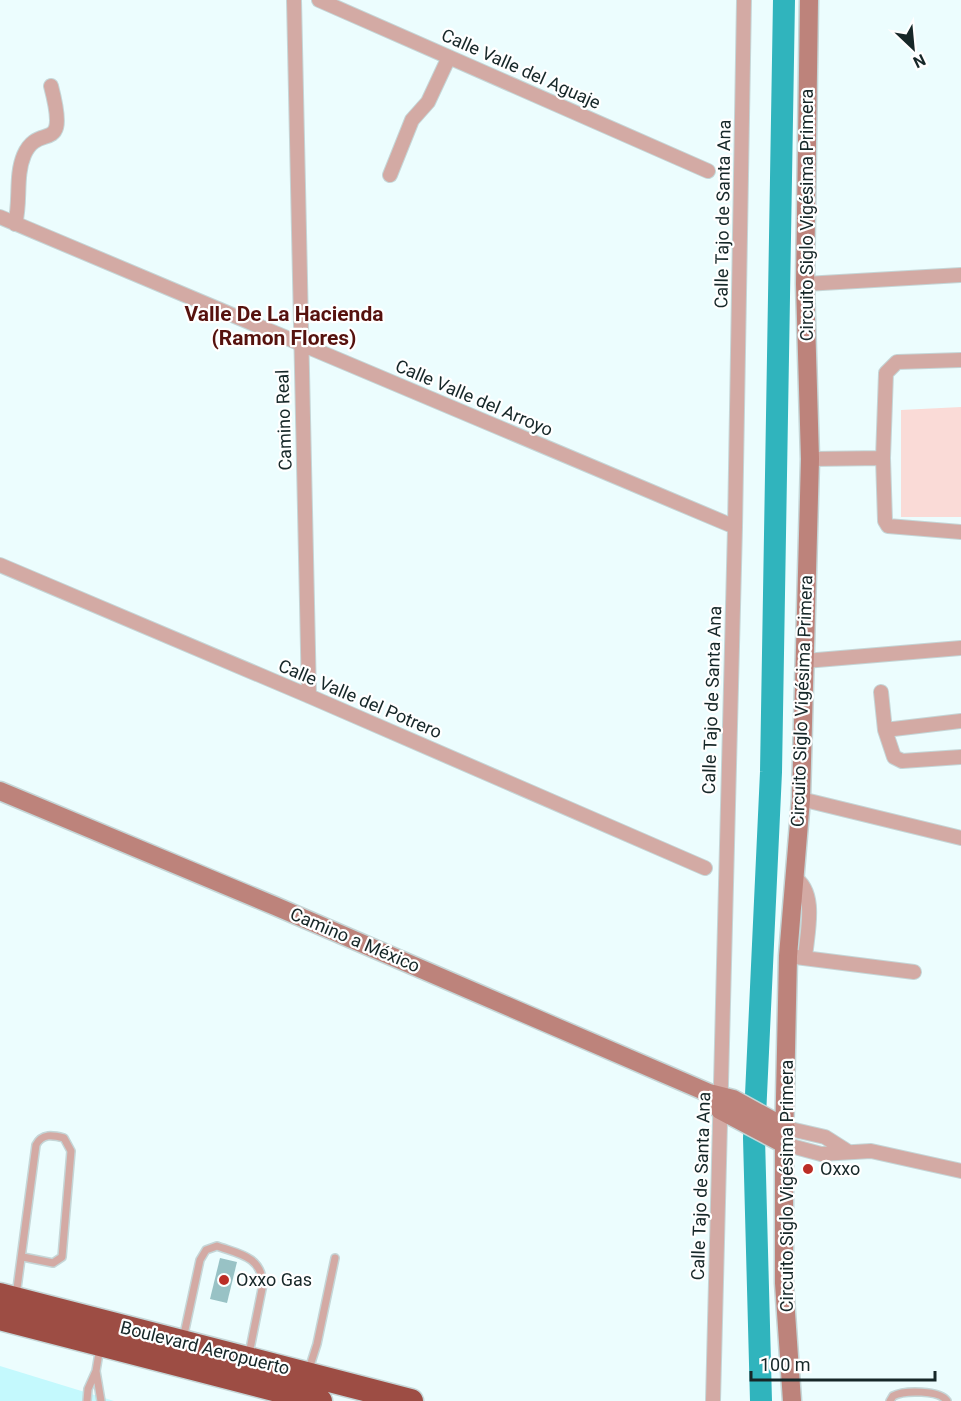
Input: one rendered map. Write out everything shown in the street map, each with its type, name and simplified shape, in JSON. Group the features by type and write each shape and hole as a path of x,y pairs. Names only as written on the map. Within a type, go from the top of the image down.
{"highway":[{"name":"Boulevard Aeropuerto","path":"4,1299 411,1401"},
{"name":"Boulevard Aeropuerto","path":"4,1299 100,1344 266,1394 320,1401"}],"main road":[{"name":"Circuito Siglo Vigésima Primera","path":"792,1401 784,1283 778,1133 796,957 794,877 801,799 805,660 810,459 805,284 809,0"},
{"name":"Camino a México","path":"0,791 276,906 722,1102 778,1133"}],"street":[{"name":"Camino Real","path":"294,0 309,696"},
{"name":"Calle Valle del Aguaje","path":"319,0 344,5 450,57 708,171"},
{"name":"Calle Tajo de Santa Ana","path":"713,1401 735,527 744,0"},
{"path":"390,175 412,120 429,102 450,57"},
{"path":"15,224 24,154 35,142 55,133 57,128 58,114 51,86"},
{"name":"Calle Valle del Arroyo","path":"0,217 735,527"},
{"path":"805,284 961,275"},
{"path":"961,360 897,362 890,367 886,373 883,458 885,521 888,526 961,532"},
{"path":"810,459 883,458"},
{"name":"Calle Valle del Potrero","path":"0,566 309,696 705,868"},
{"path":"805,660 961,648"},
{"path":"881,692 885,730 894,757 902,761 961,757"},
{"path":"885,730 961,722"},
{"path":"801,799 959,837"},
{"path":"796,957 914,972"},
{"path":"778,1133 825,1137 847,1151 871,1151 961,1171"}],"lane":[{"path":"4,1299 23,1257 36,1145 40,1138 46,1136 64,1138 71,1151 62,1257 54,1263 23,1257"},
{"path":"182,1343 200,1260 206,1250 217,1246 249,1257 257,1263 262,1273 263,1284 248,1359"},
{"path":"307,1374 317,1344 335,1258"},
{"path":"87,1401 88,1389 96,1371 100,1344"},
{"path":"96,1371 101,1401"},
{"path":"890,1401 899,1393 939,1394 947,1401"}],"shaded area":[{"path":"961,407 961,517 901,517 901,410"},
{"path":"0,1366 114,1401 0,1401"}],"building":[{"name":"Oxxo Gas","path":"220,1258 237,1262 227,1303 210,1299"}],"waterway":[{"path":"761,1401 754,1138 771,772 784,0"}],"place":[{"name":"Oxxo","path":"808,1169"},
{"name":"Oxxo Gas","path":"224,1280"}],"district":[{"name":"Valle De La Hacienda (Ramon Flores)","path":"284,326"}]}
